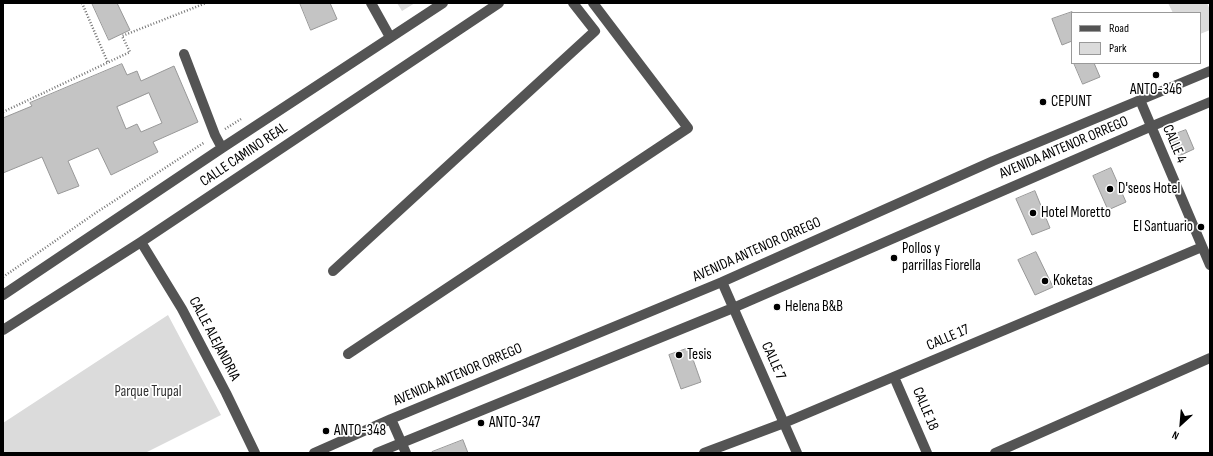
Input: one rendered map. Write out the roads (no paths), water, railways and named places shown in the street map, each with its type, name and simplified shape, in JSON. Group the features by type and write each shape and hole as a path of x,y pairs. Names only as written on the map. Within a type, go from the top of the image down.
{"street":[{"path":"371,3 390,37"},
{"path":"3,295 222,148 443,3"},
{"name":"CALLE CAMINO REAL","path":"3,330 140,242 500,3"},
{"path":"333,271 595,31 573,3"},
{"path":"348,354 688,128 593,3"},
{"path":"184,54 215,135 222,148"},
{"name":"AVENIDA ANTENOR ORREGO","path":"314,453 391,419 722,282 993,161 1210,71"},
{"name":"CALLE 4","path":"1140,100 1210,265"},
{"name":"AVENIDA ANTENOR ORREGO","path":"377,453 733,308 1150,126 1210,102"},
{"name":"CALLE ALEJANDRIA","path":"140,242 182,309 226,393 255,453"},
{"name":"CALLE 17","path":"704,453 784,423 1202,247"},
{"name":"CALLE 7","path":"722,282 797,453"},
{"path":"995,453 1210,358"},
{"name":"CALLE 18","path":"894,377 927,453"},
{"path":"391,419 406,453"}],"place":[{"name":"ANTO-346","path":"1156,75"},
{"name":"CEPUNT","path":"1043,102"},
{"name":"D'seos Hotel","path":"1110,189"},
{"name":"Hotel Moretto","path":"1033,213"},
{"name":"El Santuario","path":"1201,227"},
{"name":"Pollos y parrillas Fiorella","path":"894,258"},
{"name":"Koketas","path":"1045,281"},
{"name":"Helena B&B","path":"777,307"},
{"name":"Tesis","path":"679,355"},
{"name":"ANTO-347","path":"481,423"},
{"name":"ANTO-348","path":"326,431"}],"park label":[{"name":"Parque Trupal","path":"148,392"}]}
